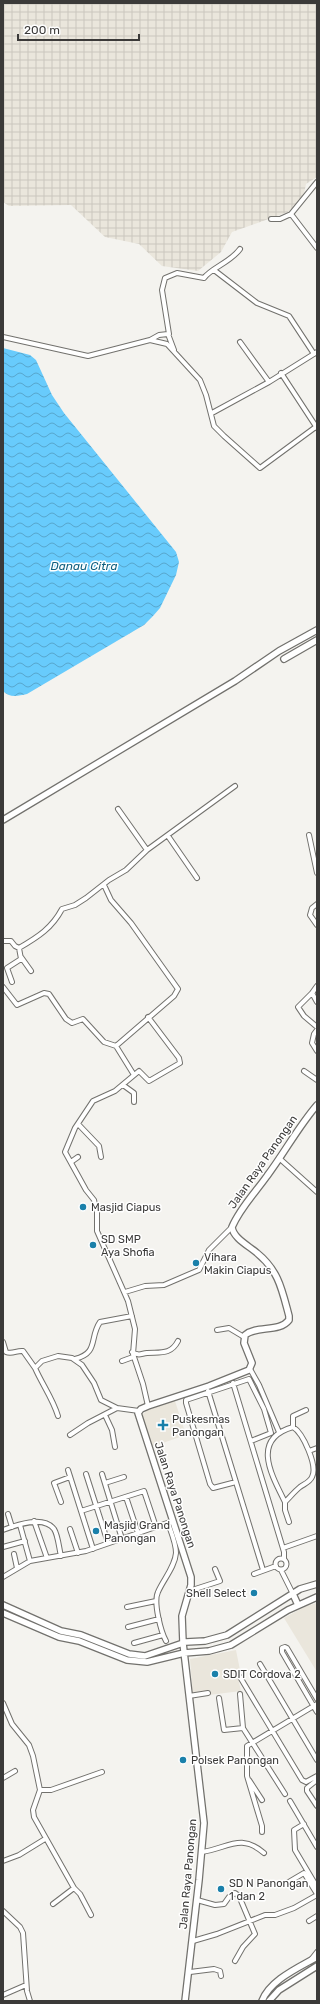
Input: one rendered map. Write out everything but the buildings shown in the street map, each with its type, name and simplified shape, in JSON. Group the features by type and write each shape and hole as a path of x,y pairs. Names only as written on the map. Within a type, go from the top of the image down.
{"street":[{"path":"271,220 280,219 291,214 317,182"},
{"path":"291,214 317,248"},
{"path":"174,352 169,334 162,290 165,278 177,273 204,278 228,261 240,248"},
{"path":"212,413 269,382 281,373 316,353 289,316 257,303 214,270"},
{"path":"3,336 88,356 150,340 159,335 169,334"},
{"path":"150,340 167,344 200,380 212,413 214,426 260,468 316,427 281,373"},
{"path":"240,342 269,382"},
{"path":"3,820 235,681 278,651 317,630"},
{"path":"284,659 317,640"},
{"path":"19,948 45,932 58,917 62,909 79,903 104,885 107,881 126,870 147,850 235,786"},
{"path":"118,809 147,850"},
{"path":"309,835 317,873"},
{"path":"168,836 196,878"},
{"path":"104,885 111,900 131,923 178,987 178,991 174,996 116,1046"},
{"path":"317,904 312,908 310,915 317,925"},
{"path":"3,941 11,941 19,948 21,957 31,971"},
{"path":"12,982 7,968 19,961 21,957"},
{"path":"317,986 298,1007 304,1016 317,1027"},
{"path":"3,987 17,1005 41,994 47,993 66,1019 72,1023 83,1019 104,1042 116,1046 134,1074"},
{"path":"312,992 317,1002"},
{"path":"148,1017 180,1062 173,1068 162,1072 149,1081 141,1072 134,1074 110,1094 93,1101 78,1124 65,1152 86,1190 94,1200 97,1231 112,1268 124,1292 132,1316 135,1335 132,1352 143,1384 148,1406"},
{"path":"317,1030 314,1034 312,1043 317,1051"},
{"path":"304,1071 317,1080"},
{"path":"123,1084 134,1093 134,1102"},
{"name":"Jalan Raya Panongan","path":"244,1337 251,1331 283,1326 289,1320 289,1316 279,1282 272,1267 235,1235 232,1227 240,1212 280,1158 298,1129 317,1104"},
{"path":"78,1124 99,1146 101,1157"},
{"path":"71,1162 78,1157"},
{"path":"280,1158 317,1192"},
{"path":"124,1292 145,1286 164,1284 199,1270 209,1250 232,1227"},
{"path":"75,1360 86,1356 90,1352 100,1322 132,1316"},
{"path":"216,1330 229,1328 244,1337 244,1343 252,1363 250,1369 259,1385 279,1432"},
{"path":"132,1352 139,1356 164,1353 173,1348 178,1341"},
{"path":"3,1342 6,1352 11,1354 19,1351 24,1352 35,1368 43,1387 54,1404 58,1416"},
{"path":"35,1368 42,1361 58,1356 68,1356 82,1365 94,1383 99,1398 117,1408 139,1411 148,1406 209,1386 250,1369"},
{"path":"122,1361 133,1357"},
{"path":"236,1482 213,1488 188,1411 186,1400 233,1383 249,1379 264,1409 271,1433 251,1441"},
{"path":"233,1383 283,1548 284,1559 287,1566 281,1570"},
{"path":"208,1392 263,1570"},
{"path":"70,1436 81,1427 117,1408"},
{"path":"292,1427 293,1416 306,1410"},
{"name":"Jalan Raya Panongan","path":"139,1411 139,1416 170,1522 191,1577 182,1616 182,1644 203,1814 202,1852 190,1972 185,2001"},
{"path":"105,1415 112,1430 116,1447"},
{"path":"289,1522 285,1510 285,1502 266,1453 269,1443 279,1432 292,1427"},
{"path":"285,1502 294,1492 312,1478 314,1471 309,1451 299,1432 292,1427"},
{"path":"309,1451 317,1448"},
{"path":"312,1459 317,1461"},
{"path":"68,1470 93,1549"},
{"path":"86,1474 108,1543"},
{"path":"102,1474 122,1538"},
{"path":"62,1502 54,1482 70,1477"},
{"path":"105,1483 124,1477"},
{"path":"81,1511 144,1491 156,1527"},
{"path":"126,1497 138,1533"},
{"path":"8,1514 12,1526"},
{"path":"3,1530 12,1526 34,1521 54,1529 61,1556"},
{"path":"34,1521 47,1558"},
{"path":"3,1578 30,1561 93,1549 170,1522 176,1548 176,1556 158,1592 156,1601 163,1635 166,1641"},
{"path":"20,1525 30,1561"},
{"path":"70,1529 78,1553"},
{"path":"283,1548 317,1536"},
{"path":"3,1547 25,1541"},
{"path":"14,1554 17,1568"},
{"path":"276,1566 278,1560 284,1559"},
{"path":"254,1574 276,1566"},
{"path":"276,1566 281,1570 298,1605"},
{"path":"189,1591 220,1581 215,1569"},
{"path":"3,1605 60,1634 81,1635 136,1656 145,1656 182,1644 227,1635 300,1589 317,1584"},
{"path":"3,1613 136,1662 147,1662 184,1653 209,1651 231,1645 298,1605 317,1597"},
{"path":"127,1607 156,1601"},
{"path":"128,1627 159,1618"},
{"path":"134,1643 163,1635"},
{"path":"317,1699 288,1648 282,1648 282,1652 315,1705 317,1712"},
{"path":"260,1664 317,1760"},
{"path":"240,1677 303,1782 317,1776"},
{"path":"189,1696 208,1693"},
{"path":"240,1694 243,1728 285,1794"},
{"path":"219,1698 224,1730 243,1728"},
{"path":"3,1703 12,1724 31,1750 40,1790 33,1812 45,1839 74,1888 80,1894 91,1916"},
{"path":"262,1832 262,1826 247,1776 246,1747 315,1705"},
{"path":"3,1778 15,1771"},
{"path":"40,1790 51,1790 102,1772"},
{"path":"247,1776 262,1800"},
{"path":"317,1780 307,1788 307,1791 317,1806"},
{"path":"290,1801 317,1847"},
{"path":"304,1824 294,1830 294,1845 317,1887"},
{"path":"3,1861 19,1855 45,1839"},
{"path":"202,1852 221,1848 238,1842 251,1843 264,1853"},
{"path":"193,1941 217,1934 248,1921 294,1908 317,1894 304,1873 287,1883"},
{"path":"53,1904 74,1888"},
{"path":"197,1900 218,1905 224,1904 229,1896 237,1893 255,1934 242,1947 235,1961"},
{"path":"3,1911 20,1927 23,1933 26,1985 30,2001"},
{"path":"309,1921 317,1916"},
{"path":"310,1961 317,1952"},
{"path":"262,2001 271,1986 317,1957"},
{"path":"269,2001 279,1990 317,1966"},
{"path":"190,1972 216,1969 220,1971 221,1976"},
{"path":"3,1995 26,1985"}],"shaded area":[{"path":"3,3 317,3 317,177 306,184 303,199 288,212 232,232 221,252 198,271 162,266 139,244 105,237 71,205 9,206 3,202"},
{"name":"Puskesmas Panongan","path":"175,1401 186,1435 151,1447 141,1416 147,1410"},
{"path":"317,1603 317,1672 284,1618 306,1606"},
{"name":"SDIT Cordova 2","path":"236,1650 240,1670 238,1678 241,1691 193,1697 190,1659"}],"water":[{"name":"Danau Citra","path":"3,348 30,355 36,360 52,395 64,413 176,552 179,562 176,575 160,608 144,625 27,694 17,696 8,695 3,691"}],"place":[{"name":"Masjid Ciapus","path":"83,1207"},
{"name":"SD SMP Aya Shofia","path":"93,1245"},
{"name":"Vihara Makin Ciapus","path":"196,1263"},
{"name":"Puskesmas Panongan","path":"163,1425"},
{"name":"Masjid Grand Panongan","path":"96,1531"},
{"name":"Shell Select","path":"254,1593"},
{"name":"SDIT Cordova 2","path":"215,1674"},
{"name":"Polsek Panongan","path":"183,1760"},
{"name":"SD N Panongan 1 dan 2","path":"221,1889"}]}
